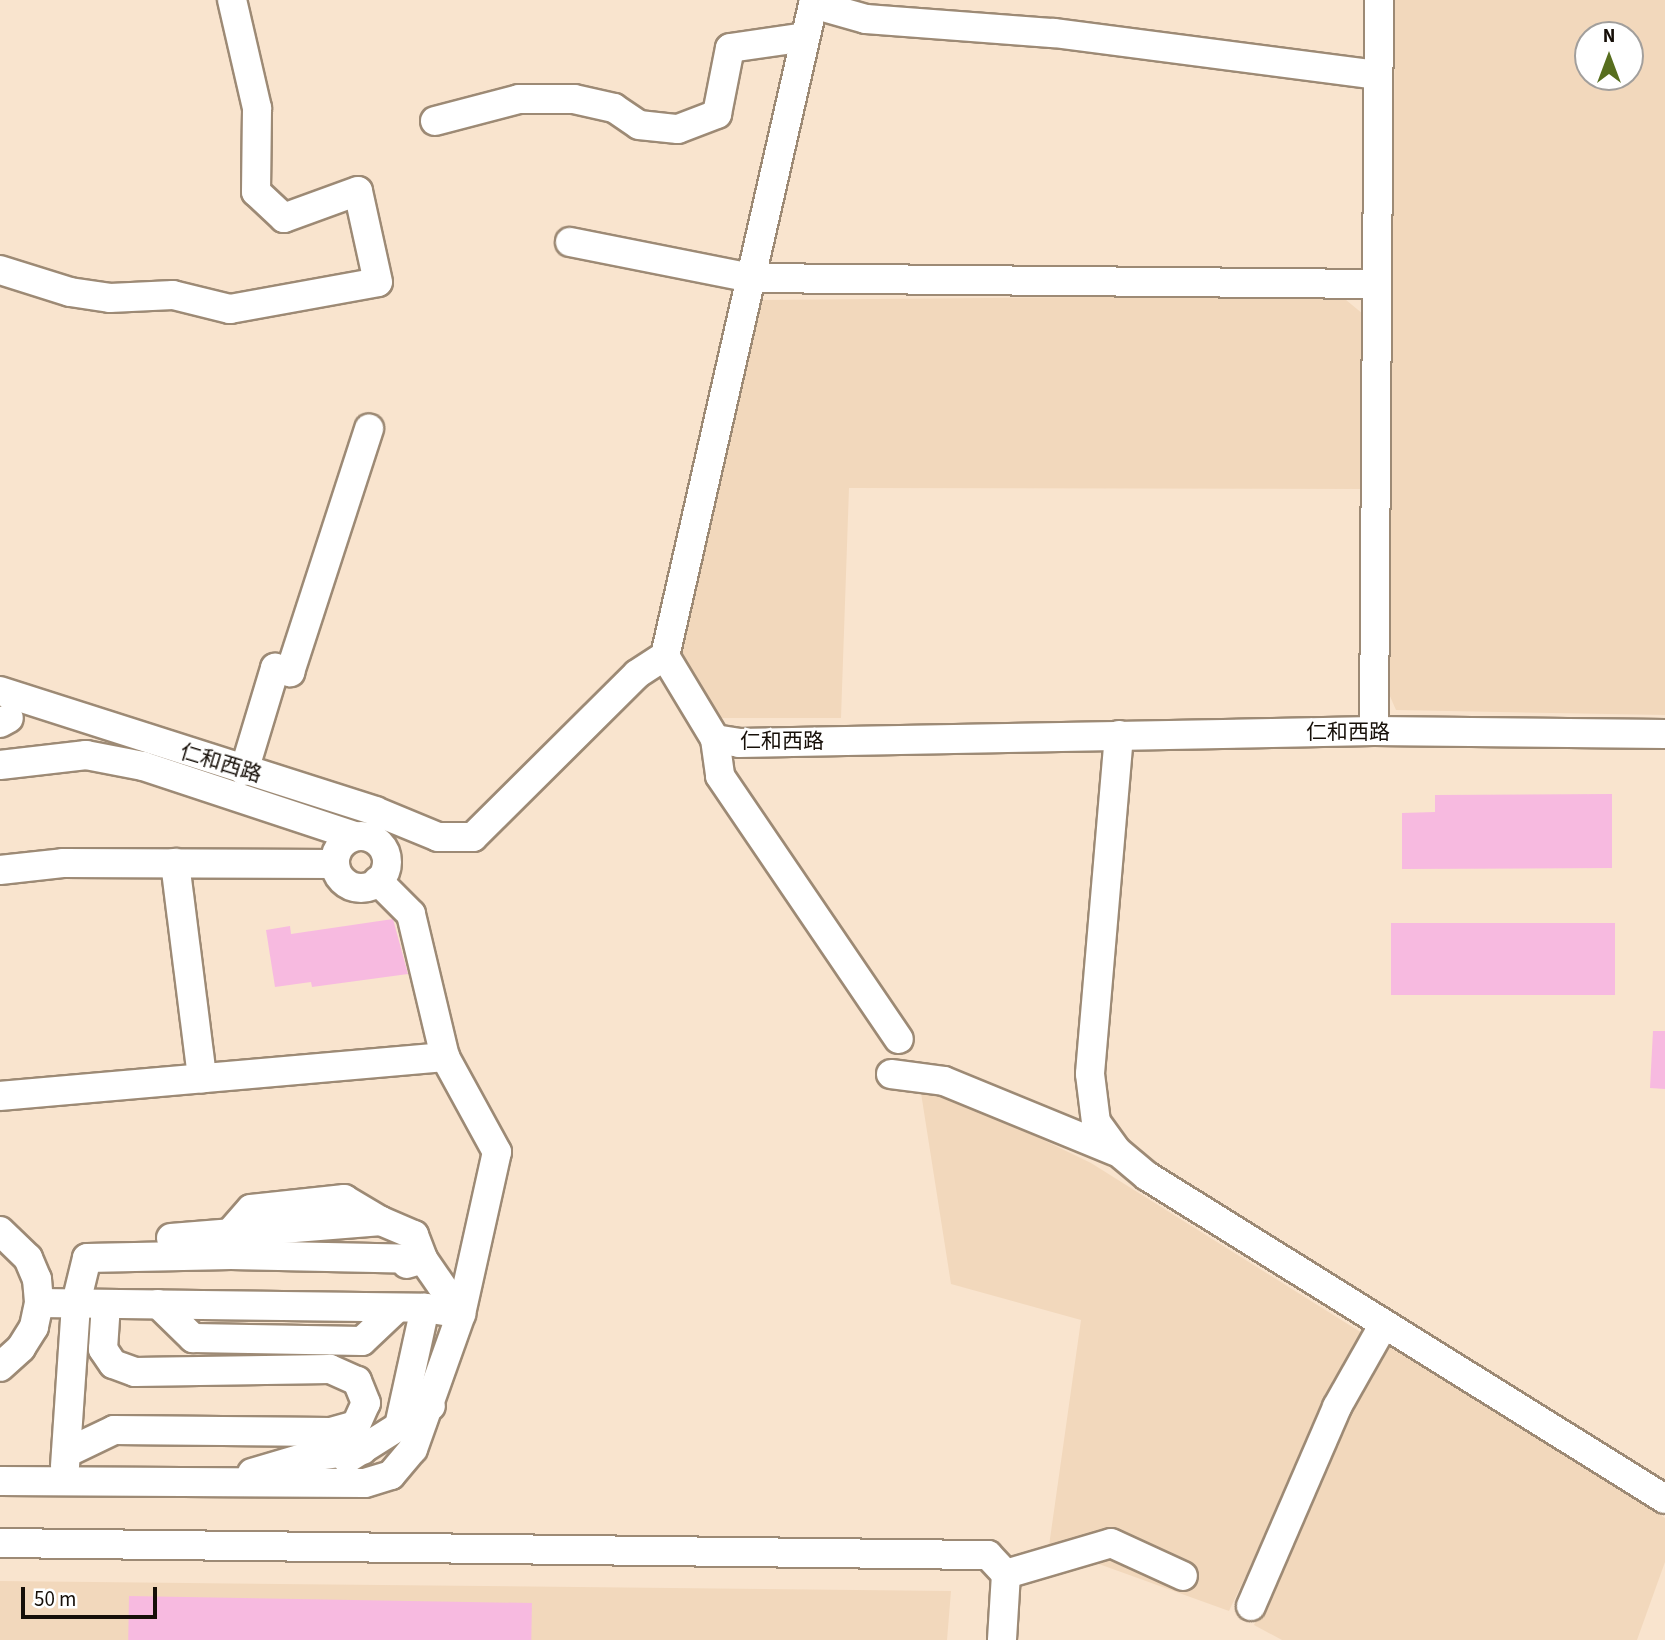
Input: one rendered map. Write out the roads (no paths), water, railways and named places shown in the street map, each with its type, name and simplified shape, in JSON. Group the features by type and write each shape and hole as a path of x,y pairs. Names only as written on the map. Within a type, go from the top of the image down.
{"street":[{"path":"0,270 70,292 110,298 173,295 230,309 378,282 358,191 284,218 256,192 257,108 232,0"},
{"path":"1374,731 1376,75 1379,0"},
{"path":"665,656 814,2 866,19 1054,33 1376,75"},
{"path":"435,121 519,99 574,99 614,108 639,125 678,129 717,114 730,48 805,37"},
{"path":"570,242 751,278 1375,284"},
{"path":"244,771 275,668 290,672 369,429"},
{"name":"仁和西路","path":"3,711 244,771 438,836 472,838 637,674 665,656 715,739 739,743 1374,731 1665,734"},
{"path":"1119,734 1090,1074 1096,1122 1117,1151 1147,1176 1665,1499"},
{"path":"715,739 720,776 899,1040"},
{"path":"0,765 86,755 143,766 355,836 372,838 384,850 387,867 378,881 363,888 347,884 335,864 337,850 355,836"},
{"path":"0,870 63,863 335,864"},
{"path":"175,863 202,1078"},
{"path":"0,1481 365,1483 391,1475 413,1449 431,1406 461,1314 497,1152 445,1057 411,914 378,881"},
{"path":"0,1096 445,1057"},
{"path":"891,1074 944,1081 1117,1151"},
{"path":"117,1257 156,1239 380,1221 414,1235 423,1259 461,1314"},
{"path":"0,1231 27,1258 39,1303 34,1327 21,1348 0,1367"},
{"path":"64,1481 76,1303 86,1258 154,1256 423,1259"},
{"path":"39,1303 425,1308 461,1314"},
{"path":"66,1453 114,1430 331,1432 356,1425 366,1403 357,1381 330,1369 135,1372 113,1364 103,1349 106,1304"},
{"path":"399,1426 425,1308"},
{"path":"1251,1606 1337,1406 1384,1324"},
{"path":"310,1483 431,1406"},
{"path":"222,1482 303,1458 362,1450"},
{"path":"0,1543 988,1555 1006,1574 1002,1640"},
{"path":"1006,1574 1111,1543 1183,1576"}]}
